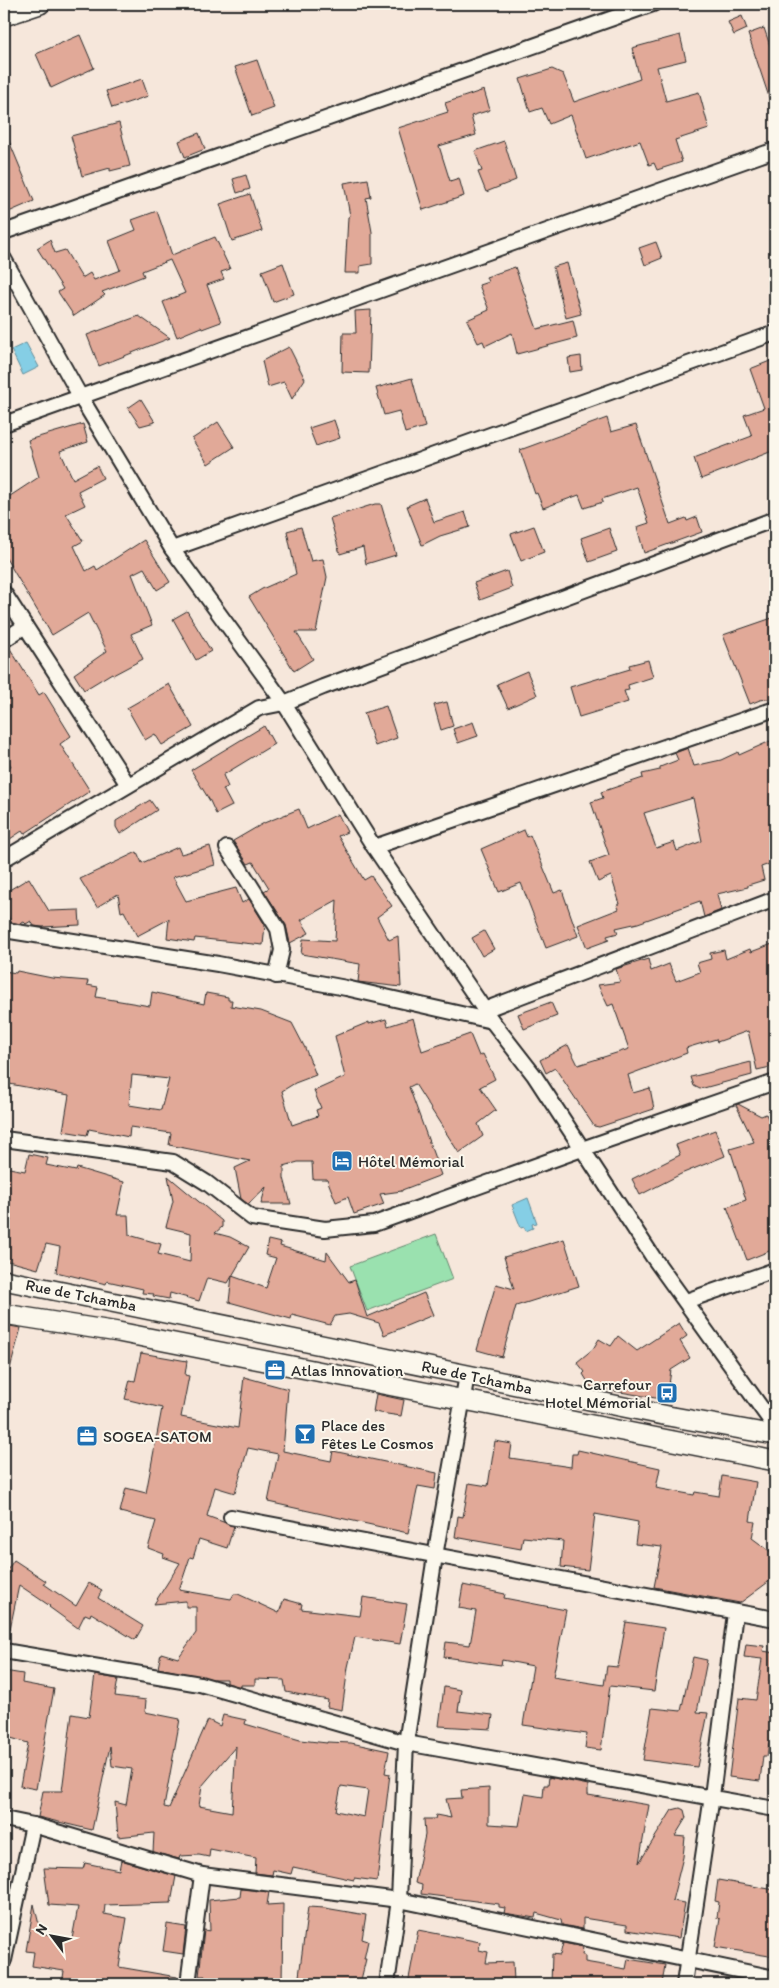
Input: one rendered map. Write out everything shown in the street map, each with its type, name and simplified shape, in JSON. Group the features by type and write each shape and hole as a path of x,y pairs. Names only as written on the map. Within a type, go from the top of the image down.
{"street":[{"path":"4,16 40,4"},
{"path":"4,232 653,4"},
{"path":"4,424 775,150"},
{"path":"4,259 80,396 172,549 284,703 374,847 488,1015 534,1075 653,1256 775,1426"},
{"path":"172,549 775,333"},
{"path":"4,859 259,708 284,703 775,519"},
{"path":"4,593 128,785"},
{"path":"4,640 25,626"},
{"path":"374,847 775,709"},
{"path":"227,848 278,929 282,950 276,976"},
{"path":"4,930 218,964 488,1015 775,899"},
{"path":"4,1139 173,1162 208,1183 252,1218 325,1229 374,1224 775,1082"},
{"path":"686,1301 775,1270"},
{"name":"Rue de Tchamba","path":"4,1280 668,1416 775,1435"},
{"name":"Rue de Tchamba","path":"4,1314 118,1332 775,1461"},
{"path":"387,1984 399,1900 406,1743 435,1556 467,1375"},
{"path":"231,1517 775,1619"},
{"path":"684,1984 712,1796 735,1613"},
{"path":"4,1651 200,1684 406,1743 775,1808"},
{"path":"4,1819 33,1825 202,1875 399,1900 775,1978"},
{"path":"4,1960 33,1825"},
{"path":"188,1984 202,1875"}],"green space":[{"path":"436,1234 453,1279 367,1311 350,1266"}],"water":[{"path":"26,343 39,367 23,375 11,350"},
{"path":"528,1198 537,1223 532,1224 533,1228 526,1231 524,1227 521,1228 512,1205"}],"building":[{"path":"742,16 747,29 734,35 728,22"},
{"path":"764,28 775,60 775,109 773,109 748,34"},
{"path":"80,35 94,68 51,88 36,54"},
{"path":"680,35 686,60 657,67 666,101 699,92 709,129 675,140 682,162 657,170 654,163 649,165 640,141 586,159 571,115 549,124 542,108 530,112 520,79 552,69 563,74 574,102 640,79 632,48"},
{"path":"257,60 274,108 252,116 235,67"},
{"path":"142,79 148,96 112,108 106,91"},
{"path":"484,90 490,110 471,116 476,135 439,146 450,181 459,178 464,196 423,210 398,128 448,112 445,103"},
{"path":"119,123 130,166 110,171 110,168 82,176 71,136"},
{"path":"4,129 34,201 4,214"},
{"path":"199,133 205,149 185,157 179,141"},
{"path":"504,141 516,180 486,192 478,172 482,171 475,151"},
{"path":"246,175 250,189 237,193 233,179"},
{"path":"368,179 371,197 366,198 372,232 372,264 360,266 360,273 345,273 348,217 350,216 344,183"},
{"path":"250,194 262,231 232,241 220,204"},
{"path":"157,211 172,255 215,237 230,269 221,272 224,279 207,285 221,322 202,329 201,327 177,337 163,302 185,293 170,260 142,271 144,276 102,292 105,295 74,316 58,292 63,289 37,248 50,240 55,253 65,250 82,278 90,273 94,280 120,270 109,241 136,230 132,220"},
{"path":"656,242 662,258 645,265 639,248"},
{"path":"283,263 294,294 273,302 262,271"},
{"path":"567,263 581,314 566,318 553,267"},
{"path":"515,267 537,329 573,320 577,338 517,354 512,333 485,346 483,341 478,343 467,320 489,310 479,285 488,282 486,277"},
{"path":"371,310 369,373 342,372 343,333 356,333 355,311"},
{"path":"139,316 170,338 99,366 87,335"},
{"path":"289,347 305,379 292,399 284,382 268,387 262,361"},
{"path":"581,356 582,370 570,372 568,358"},
{"path":"775,359 775,450 701,479 694,458 752,436 744,415 764,408 750,369"},
{"path":"412,378 425,427 405,433 399,411 384,415 376,388"},
{"path":"141,399 155,422 140,426 128,408"},
{"path":"607,418 611,432 636,425 670,524 686,518 687,521 697,517 702,532 644,553 637,527 649,523 637,487 602,499 603,502 584,508 579,495 543,508 537,493 535,494 520,450"},
{"path":"334,420 340,438 316,446 309,428"},
{"path":"218,422 234,447 208,464 192,439"},
{"path":"83,424 88,442 60,451 73,479 97,466 103,478 78,491 85,505 66,514 83,541 74,546 86,571 95,566 97,570 144,540 170,582 157,590 144,568 132,574 152,625 131,634 143,659 113,675 112,673 84,690 74,674 107,651 88,613 52,635 4,555 4,500 39,477 28,440"},
{"path":"425,498 434,522 465,512 470,527 440,536 422,545 407,506"},
{"path":"375,504 381,504 396,555 366,564 363,547 340,554 330,518"},
{"path":"534,526 544,552 521,561 511,534"},
{"path":"301,527 311,561 323,559 327,577 316,632 296,632 313,659 294,671 249,597 296,574 287,531"},
{"path":"609,528 617,552 589,562 581,538"},
{"path":"507,571 512,588 480,600 474,583"},
{"path":"187,611 211,651 196,660 173,619"},
{"path":"775,617 775,698 760,700 750,704 723,635"},
{"path":"9,647 39,695 44,692 71,736 60,744 90,791 24,834 22,831 4,843 4,771 11,766 4,754 4,649"},
{"path":"648,660 653,677 628,685 629,690 624,691 628,702 579,717 570,687 630,669 629,665"},
{"path":"527,671 537,695 508,708 497,684"},
{"path":"169,684 193,727 162,745 155,734 145,740 127,708"},
{"path":"447,702 453,726 441,730 434,705"},
{"path":"386,706 397,738 375,746 364,713"},
{"path":"473,722 478,736 458,743 453,729"},
{"path":"264,726 274,744 223,775 228,787 223,789 232,806 216,814 191,770"},
{"path":"775,739 775,862 761,867 764,880 748,885 748,887 717,894 721,910 704,917 700,901 638,923 616,928 618,933 607,936 609,940 587,948 578,925 619,909 617,905 620,904 611,876 598,882 590,862 609,855 591,802 603,798 601,792 643,778 642,774 660,770 660,767 678,760 675,753 688,748 694,766 721,760 738,752 739,755","holes":["693,798 702,841 677,851 674,842 656,848 644,813"]},
{"path":"150,800 157,810 120,834 116,827 116,821"},
{"path":"299,809 307,829 338,814 347,832 338,836 364,880 371,876 392,906 377,917 389,940 398,936 401,987 358,982 360,964 301,954 303,939 335,941 337,900 301,920 309,933 290,943 286,925 264,891 269,888 253,862 248,864 233,841 264,823"},
{"path":"524,830 527,837 530,835 554,893 562,890 578,936 546,948 521,883 499,892 481,849"},
{"path":"210,846 215,865 173,877 186,901 236,888 242,903 249,899 265,925 263,945 195,938 194,942 167,938 169,919 137,936 124,911 121,912 118,894 97,907 80,879 137,852 142,863 178,847 181,854"},
{"path":"29,878 49,911 79,910 80,925 42,927 34,926 31,921 26,924 24,922 20,924 11,922 4,908 4,902 10,898 6,892"},
{"path":"484,931 494,949 482,956 472,938"},
{"path":"775,943 775,1066 757,1070 748,1031 717,1042 716,1039 686,1048 687,1053 628,1075 633,1093 650,1088 654,1109 599,1127 594,1126 555,1068 546,1073 540,1060 568,1045 578,1065 629,1049 613,1004 608,1006 598,985 620,982 616,969 648,959 651,971 669,964 676,981 700,972 697,963 711,959 710,953 724,950 726,959 750,949 751,952"},
{"path":"4,971 16,973 17,971 52,978 88,981 87,985 98,987 96,997 150,1006 152,992 204,1004 206,993 228,997 228,1000 232,1000 231,1006 261,1011 292,1023 316,1075 295,1083 282,1091 292,1125 318,1116 316,1110 321,1108 314,1091 345,1077 335,1036 369,1022 369,1024 386,1019 388,1026 413,1018 422,1051 470,1034 479,1056 483,1054 495,1079 480,1087 496,1110 478,1124 483,1136 459,1153 415,1084 409,1087 441,1175 402,1191 380,1194 384,1204 354,1214 348,1197 336,1202 327,1179 313,1179 312,1162 298,1162 284,1166 284,1178 291,1204 261,1204 266,1187 248,1204 241,1199 235,1168 250,1161 169,1145 171,1133 130,1127 129,1137 89,1129 87,1135 63,1131 69,1095 4,1083 4,1026 7,1006 4,1005","holes":["132,1075 169,1079 161,1110 129,1105"]},
{"path":"551,1002 557,1016 524,1029 518,1014"},
{"path":"751,1062 752,1075 700,1089 694,1086 691,1077"},
{"path":"738,1104 761,1116 766,1114 770,1123 775,1121 775,1244 770,1245 772,1250 747,1260 727,1207 746,1200 730,1149 754,1142 736,1105"},
{"path":"715,1130 725,1156 681,1174 640,1195 632,1179 680,1155 676,1145"},
{"path":"29,1154 48,1158 46,1165 76,1171 77,1168 124,1182 117,1215 128,1215 129,1235 161,1244 158,1254 190,1262 191,1233 166,1227 173,1201 168,1176 222,1221 222,1227 215,1233 230,1237 249,1247 228,1283 207,1278 199,1301 170,1293 169,1299 153,1296 154,1294 142,1293 143,1289 107,1281 106,1284 56,1272 60,1247 46,1244 38,1269 4,1260 4,1246 12,1216 4,1214 4,1167 25,1171"},
{"path":"564,1239 579,1286 516,1306 502,1357 477,1350 496,1284 514,1289 504,1257"},
{"path":"268,1240 281,1243 280,1246 326,1260 327,1252 349,1282 355,1280 367,1317 424,1293 433,1315 384,1335 379,1323 349,1314 335,1316 330,1325 292,1315 291,1319 229,1302 232,1276 266,1288 276,1258 265,1255"},
{"path":"679,1323 687,1336 680,1341 690,1358 671,1370 667,1400 591,1387 583,1374 585,1372 577,1362 593,1349 599,1339 611,1346 618,1336 637,1351"},
{"path":"4,1325 21,1328 8,1376 4,1375"},
{"path":"141,1353 187,1361 185,1375 189,1376 181,1417 238,1428 244,1377 288,1389 283,1451 331,1461 333,1451 437,1473 435,1489 418,1486 408,1533 268,1502 278,1454 248,1448 235,1493 215,1487 207,1516 234,1526 227,1548 199,1539 193,1558 190,1557 179,1590 231,1599 234,1594 238,1594 279,1613 284,1599 302,1604 301,1609 360,1616 363,1597 407,1604 400,1644 355,1637 348,1667 342,1710 327,1707 328,1700 286,1692 284,1680 255,1679 255,1685 241,1685 241,1687 227,1683 227,1679 213,1679 158,1668 161,1653 178,1658 196,1633 196,1607 186,1607 186,1601 154,1604 180,1563 163,1557 164,1554 148,1548 156,1521 120,1512 126,1488 146,1493 162,1408 125,1399 130,1380 135,1381"},
{"path":"376,1394 404,1400 401,1416 373,1412"},
{"path":"495,1441 512,1444 510,1458 571,1467 572,1454 577,1454 578,1450 660,1468 656,1488 694,1495 695,1492 719,1496 722,1476 756,1482 750,1521 755,1522 752,1538 775,1555 775,1577 740,1603 654,1587 662,1547 635,1544 638,1522 595,1514 588,1570 561,1567 563,1541 523,1537 521,1549 455,1537 458,1516 463,1517 469,1483 488,1486"},
{"path":"14,1560 46,1581 44,1584 76,1606 89,1583 102,1590 98,1598 143,1626 135,1640 91,1613 90,1616 85,1614 78,1628 19,1585 10,1629 4,1628 4,1575"},
{"path":"463,1585 505,1594 504,1598 566,1610 553,1677 604,1685 607,1666 618,1667 626,1622 664,1628 654,1691 610,1686 601,1750 585,1748 587,1734 523,1725 533,1666 502,1660 501,1665 444,1657 446,1642 470,1645 476,1611 459,1608"},
{"path":"746,1644 764,1646 763,1651 775,1653 775,1744 769,1743 767,1756 763,1756 760,1781 729,1777 739,1698 756,1700 762,1659 744,1657"},
{"path":"693,1657 707,1660 697,1712 708,1713 697,1767 643,1760 652,1708 681,1711"},
{"path":"4,1671 23,1674 22,1683 54,1689 36,1789 20,1786 28,1743 4,1736"},
{"path":"95,1675 118,1679 115,1696 146,1700 145,1712 180,1719 164,1807 169,1808 208,1720 220,1726 223,1715 246,1720 245,1724 300,1740 351,1743 389,1751 385,1773 390,1774 377,1881 354,1878 354,1880 293,1867 291,1874 273,1870 272,1875 255,1873 256,1858 210,1849 209,1857 199,1855 180,1856 179,1859 153,1852 154,1833 118,1837 115,1802 126,1805 132,1769 112,1766 110,1746 92,1830 38,1817 43,1791 62,1791 72,1714 89,1717","holes":["236,1746 232,1812 199,1806 202,1786","341,1786 368,1790 364,1817 336,1811"]},
{"path":"444,1687 461,1690 458,1711 493,1715 491,1729 439,1726"},
{"path":"549,1777 588,1785 588,1795 649,1805 639,1863 672,1810 680,1808 684,1810 686,1818 675,1836 685,1837 683,1857 672,1901 685,1903 679,1938 627,1930 627,1925 583,1918 583,1929 562,1925 561,1920 536,1913 535,1918 504,1913 505,1908 499,1907 499,1904 421,1894 422,1885 415,1883 425,1835 424,1819 435,1819 436,1815 451,1818 446,1799 462,1798 461,1790 489,1788 489,1824 519,1826 525,1794 543,1797 544,1785 548,1785"},
{"path":"121,1860 176,1876 171,1903 105,1905 104,1914 127,1918 119,1967 177,1977 177,1984 62,1984 64,1971 32,1966 34,1952 26,1951 34,1904 41,1933 72,1939 78,1907 49,1905 44,1868 83,1869 85,1863 119,1870"},
{"path":"718,1880 775,1890 775,1957 715,1947 720,1919 717,1918 719,1902 715,1901"},
{"path":"241,1889 269,1892 267,1905 283,1904 282,1984 203,1984 205,1976 199,1976 204,1930 210,1931 209,1900 240,1897"},
{"path":"308,1907 366,1915 362,1939 368,1941 360,1984 298,1984"},
{"path":"167,1924 186,1927 183,1954 163,1951"},
{"path":"418,1930 480,1942 479,1950 488,1952 486,1963 513,1962 514,1981 482,1982 482,1984 408,1984"},
{"path":"563,1943 583,1947 582,1955 585,1955 585,1962 626,1969 628,1959 665,1965 662,1984 551,1984 552,1954 560,1955"}],"place":[{"name":"Hôtel Mémorial","path":"342,1161"},
{"name":"Atlas Innovation","path":"275,1370"},
{"name":"Carrefour Hotel Mémorial","path":"667,1393"},
{"name":"Place des Fêtes Le Cosmos","path":"305,1434"},
{"name":"SOGEA-SATOM","path":"87,1436"}]}
